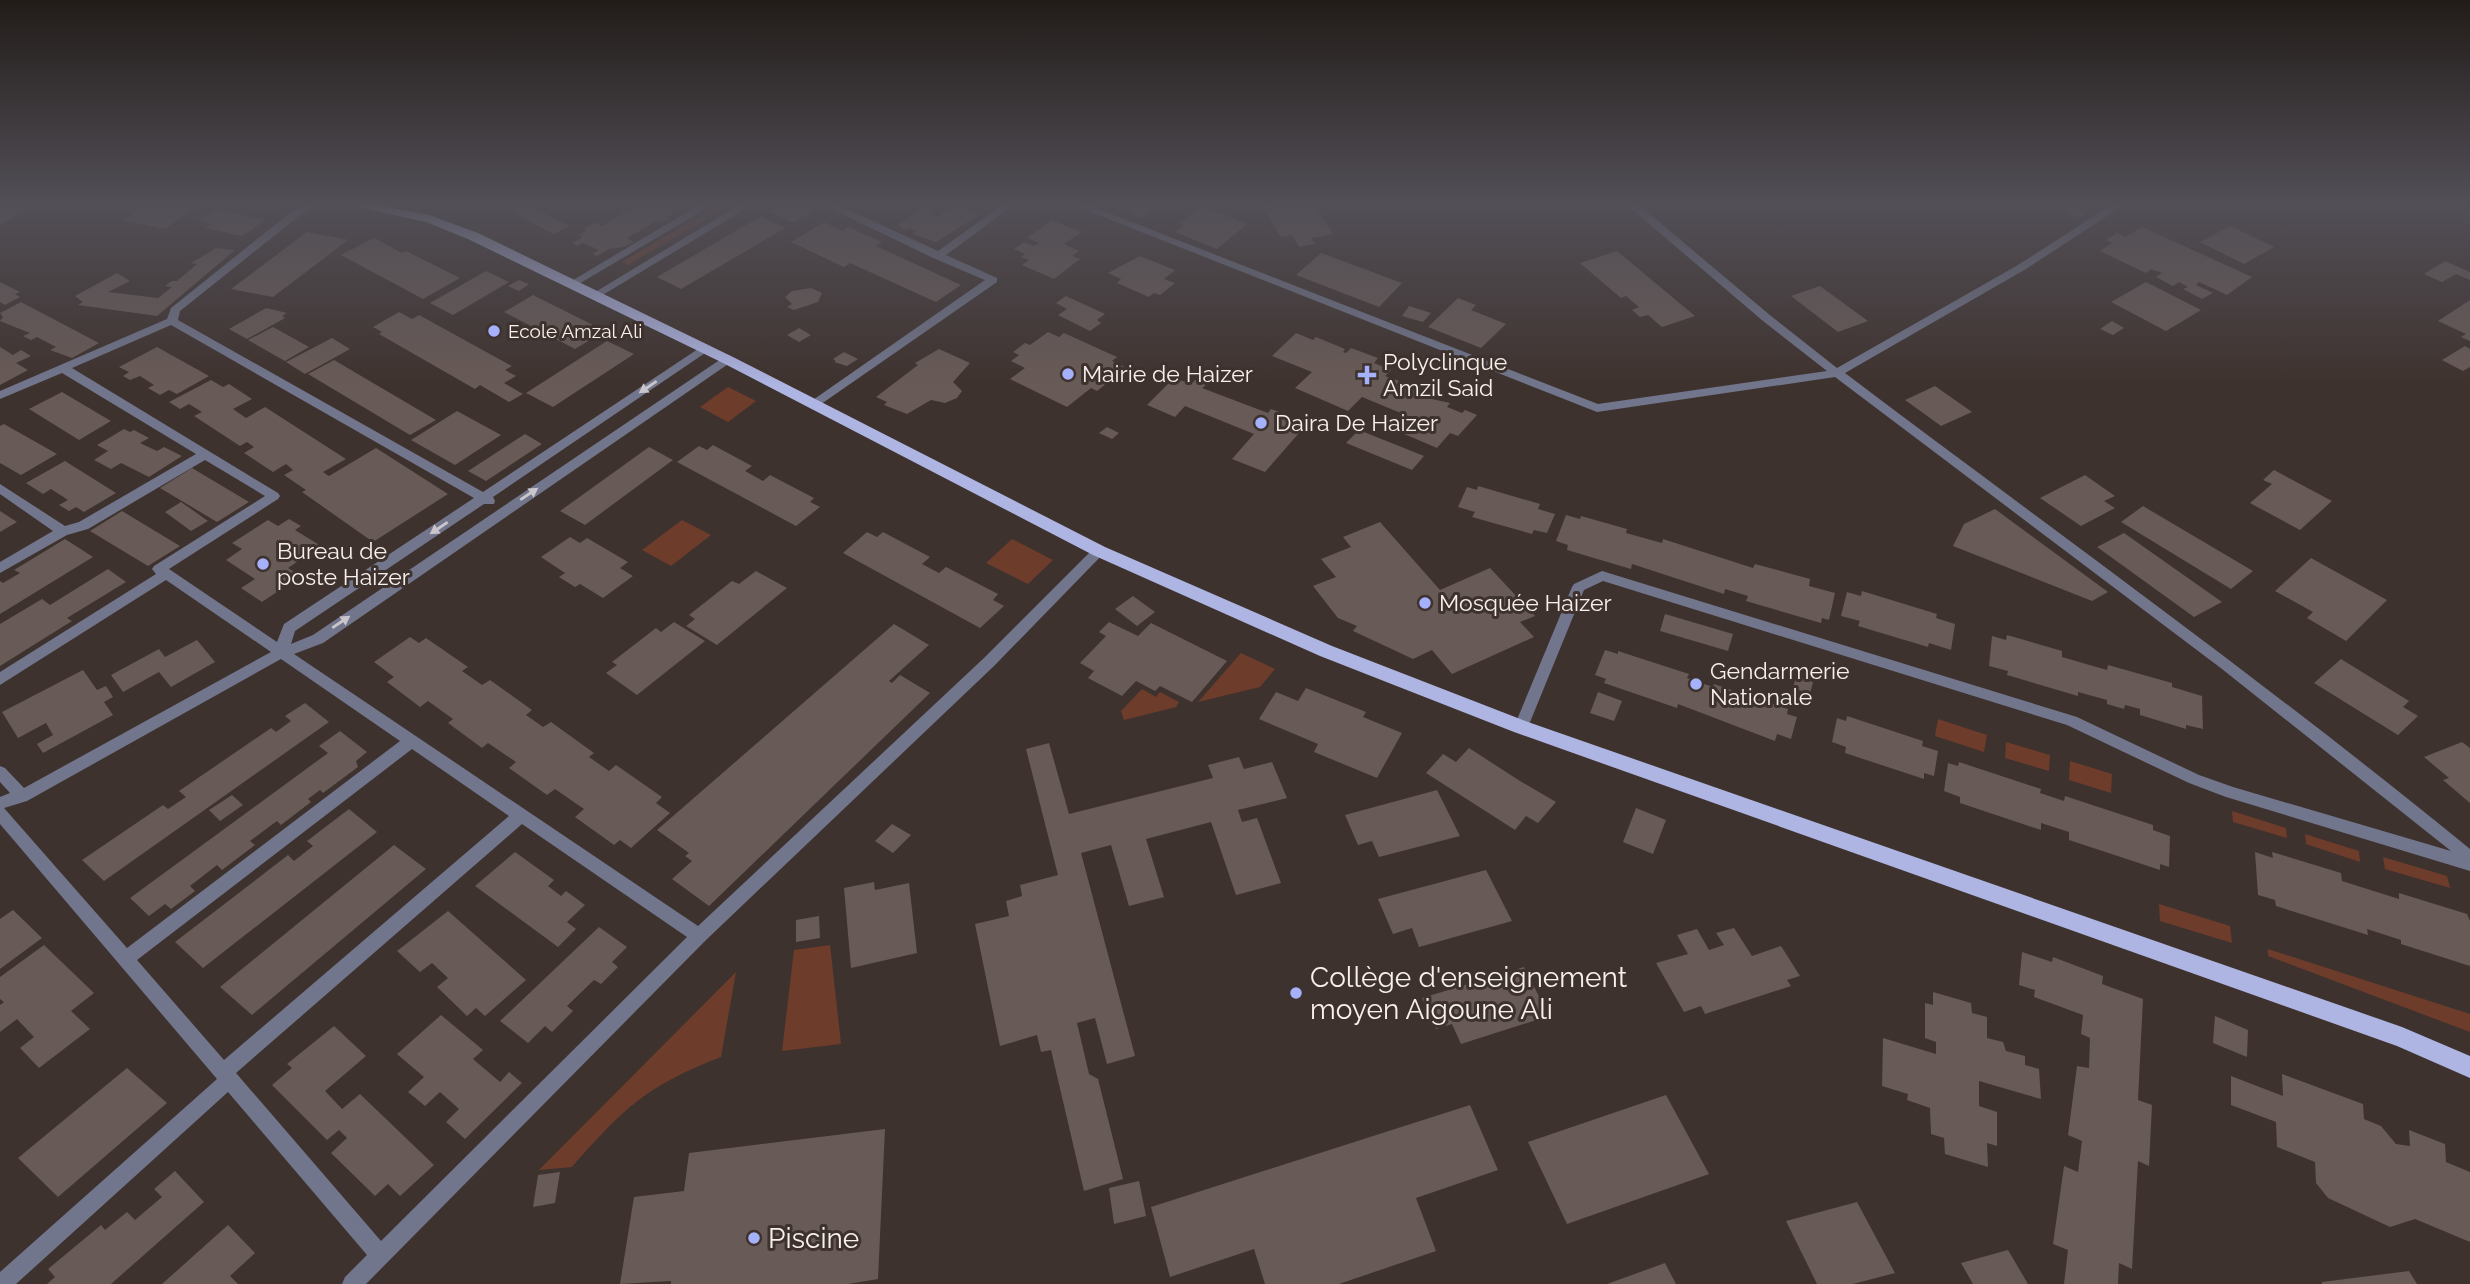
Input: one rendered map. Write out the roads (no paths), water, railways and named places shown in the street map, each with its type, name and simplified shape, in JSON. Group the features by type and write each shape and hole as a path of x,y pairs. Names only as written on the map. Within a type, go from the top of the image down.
{"main road":[{"path":"534,265 728,360 1099,551 1326,651 1521,727 2402,1037 2470,1067"}],"street":[{"path":"172,321 175,310 231,265"},
{"path":"573,283 604,265"},
{"path":"597,294 646,265"},
{"path":"814,405 993,280 958,265"},
{"path":"1231,265 1597,408 1837,373 2025,265"},
{"path":"1705,265 1837,373 2127,589 2371,777 2470,858"},
{"path":"0,394 172,321"},
{"path":"172,321 505,510"},
{"path":"281,653 289,628 705,349"},
{"path":"0,803 23,796 281,653 318,639 728,360"},
{"path":"63,368 274,496 159,569 699,936"},
{"path":"0,568 62,531 83,526 205,454"},
{"path":"0,488 62,531"},
{"path":"352,1284 699,936 989,662 1099,551"},
{"path":"0,679 166,575"},
{"path":"1521,727 1579,587 1602,576 2072,722 2194,779 2231,793 2470,864"},
{"path":"126,959 411,741"},
{"path":"0,772 23,796"},
{"path":"0,813 380,1255"},
{"path":"1,1284 227,1075 521,815"}],"place":[{"name":"Ecole Amzal Ali","path":"494,331"},
{"name":"Mairie de Haizer","path":"1068,374"},
{"name":"Polyclinque Amzil Said","path":"1367,375"},
{"name":"Daira De Haizer","path":"1261,423"},
{"name":"Bureau de poste Haizer","path":"263,564"},
{"name":"Mosquée Haizer","path":"1425,603"},
{"name":"Gendarmerie Nationale","path":"1696,684"},
{"name":"Collège d'enseignement moyen Aigoune Ali","path":"1296,993"},
{"name":"Piscine","path":"754,1238"}]}
